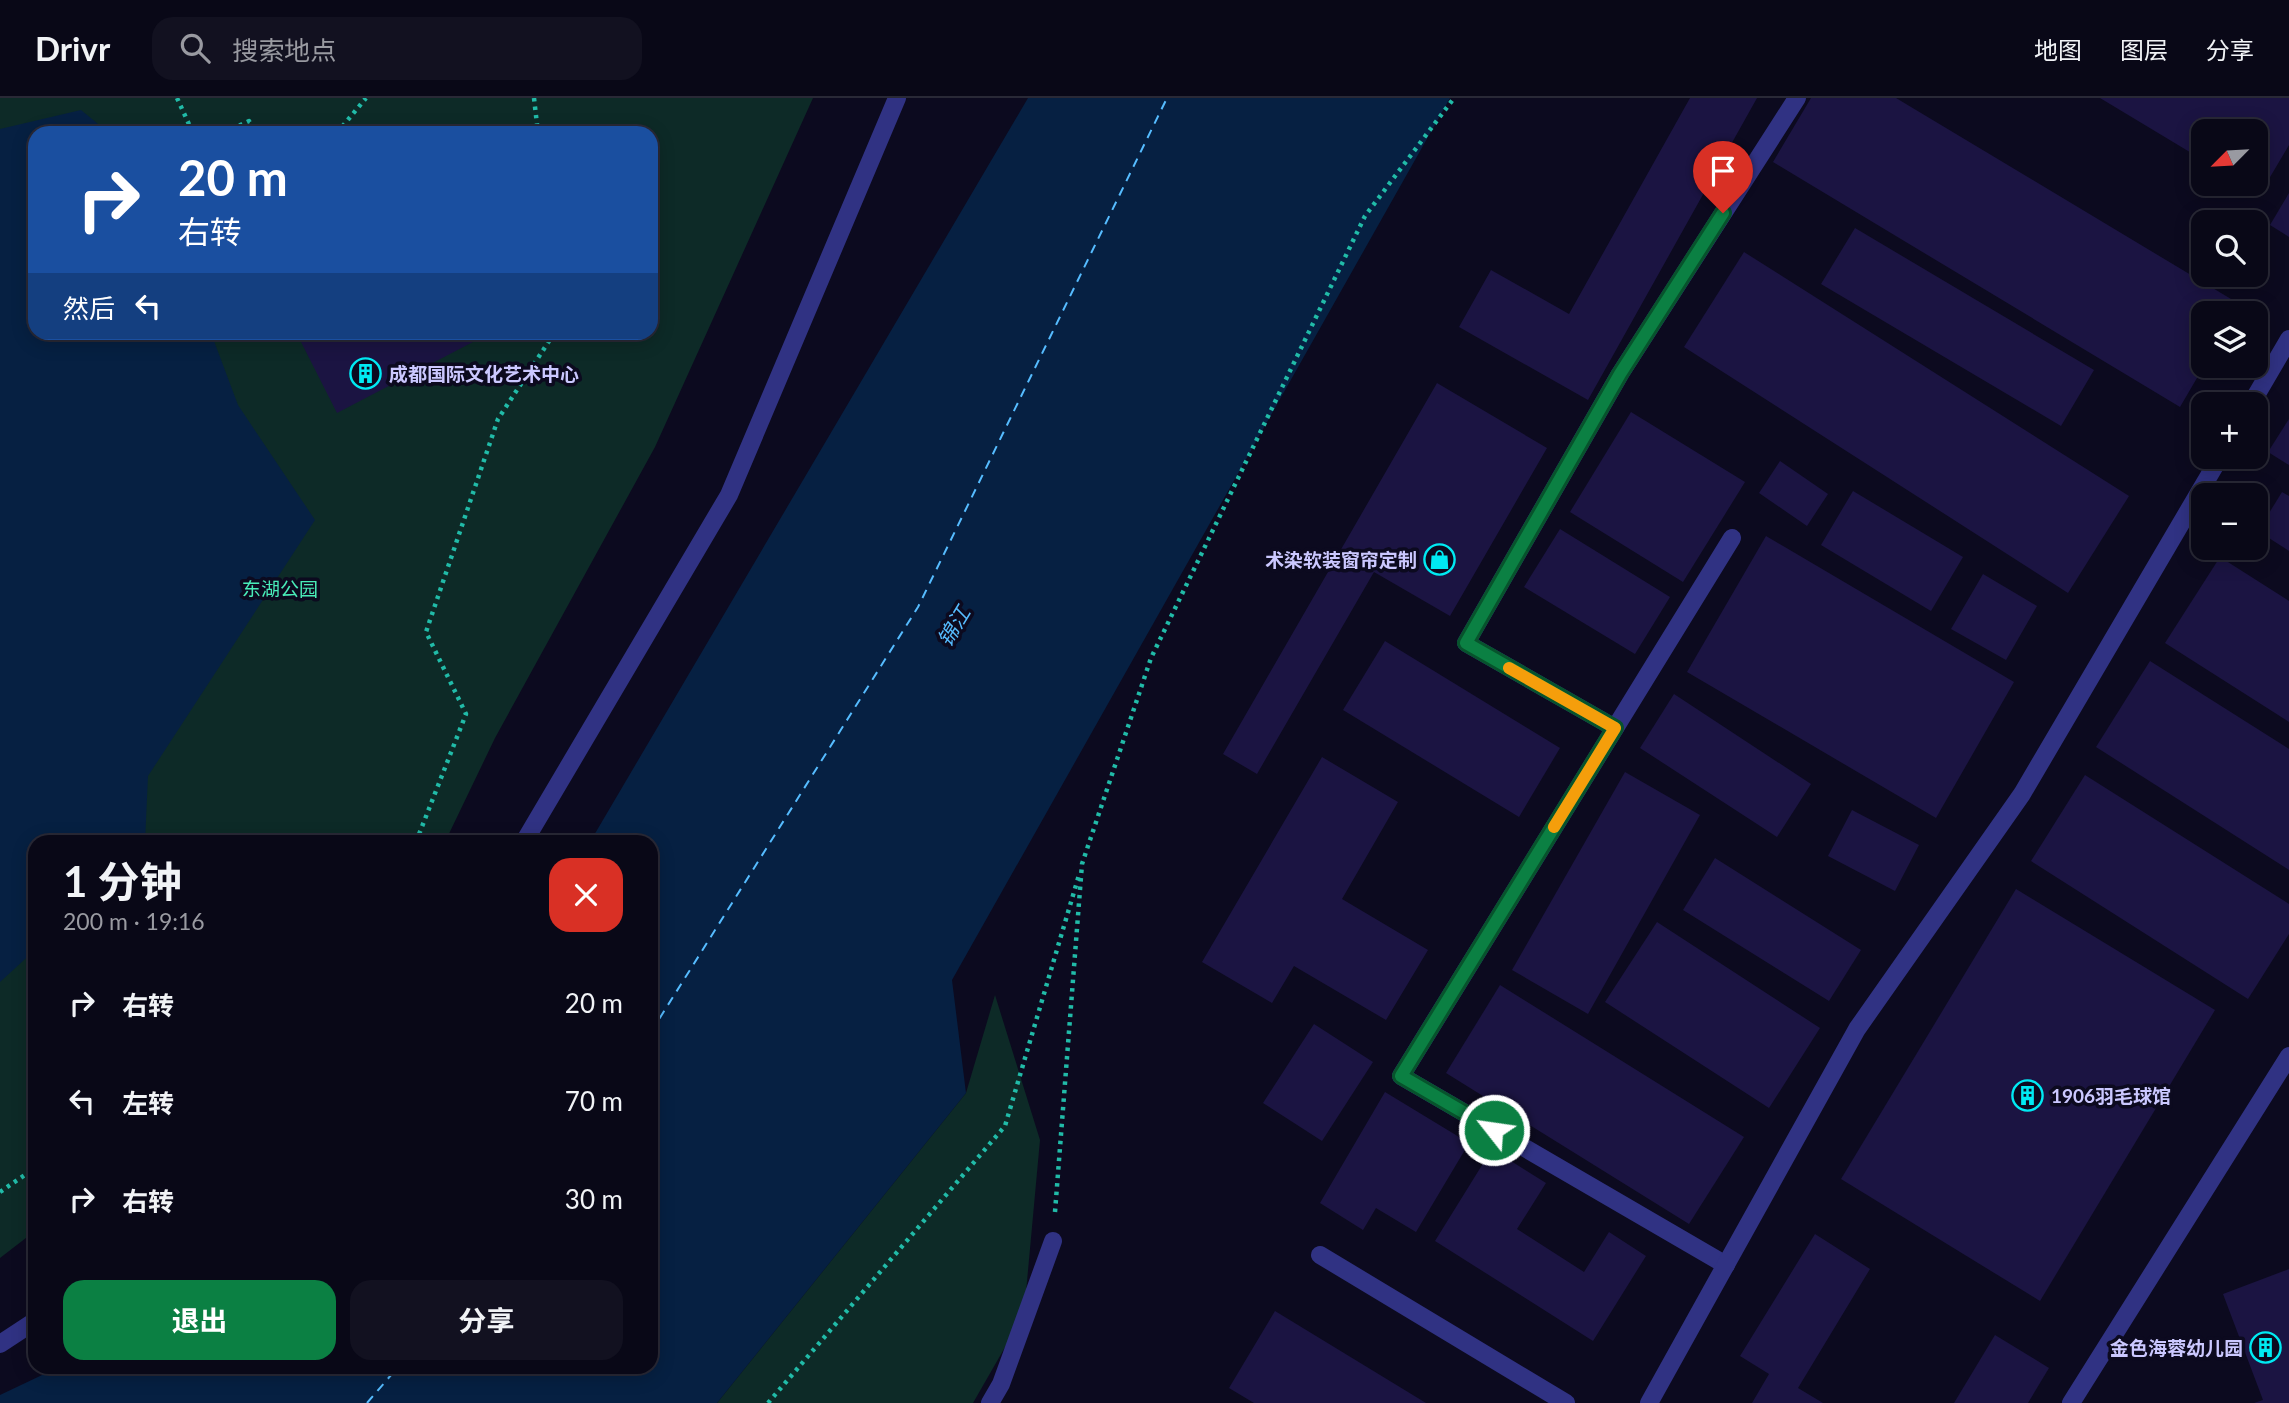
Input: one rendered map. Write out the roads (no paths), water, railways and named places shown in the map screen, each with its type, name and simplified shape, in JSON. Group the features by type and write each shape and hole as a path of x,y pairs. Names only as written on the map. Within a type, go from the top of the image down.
{"street":[{"path":"528,835 729,495 897,98"},
{"path":"1615,728 1466,643 1620,374 1797,98"},
{"path":"2258,392 2289,339"},
{"path":"1649,1403 1857,1029 2022,794 2213,469"},
{"path":"1726,1265 1401,1076 1732,538"},
{"path":"2071,1403 2289,1056"},
{"path":"990,1403 1001,1384 1053,1241"},
{"path":"1320,1255 1566,1403"},
{"path":"0,1344 28,1326"}],"water":[{"name":"锦江","path":"1028,98 1450,98 952,980 966,1093 717,1403 0,1403 0,1395 44,1374 658,1374 658,835 594,835"},
{"path":"81,110 100,126 28,126 28,340 214,340 238,405 315,520 148,776 145,835 28,835 28,956 0,982 0,129"}],"place":[{"name":"成都国际文化艺术中心","path":"366,373"},
{"name":"术染软装窗帘定制","path":"1440,559"},
{"name":"1906羽毛球馆","path":"2028,1095"},
{"name":"金色海蓉幼儿园","path":"2266,1347"}],"park label":[{"name":"东湖公园","path":"280,588"}]}
